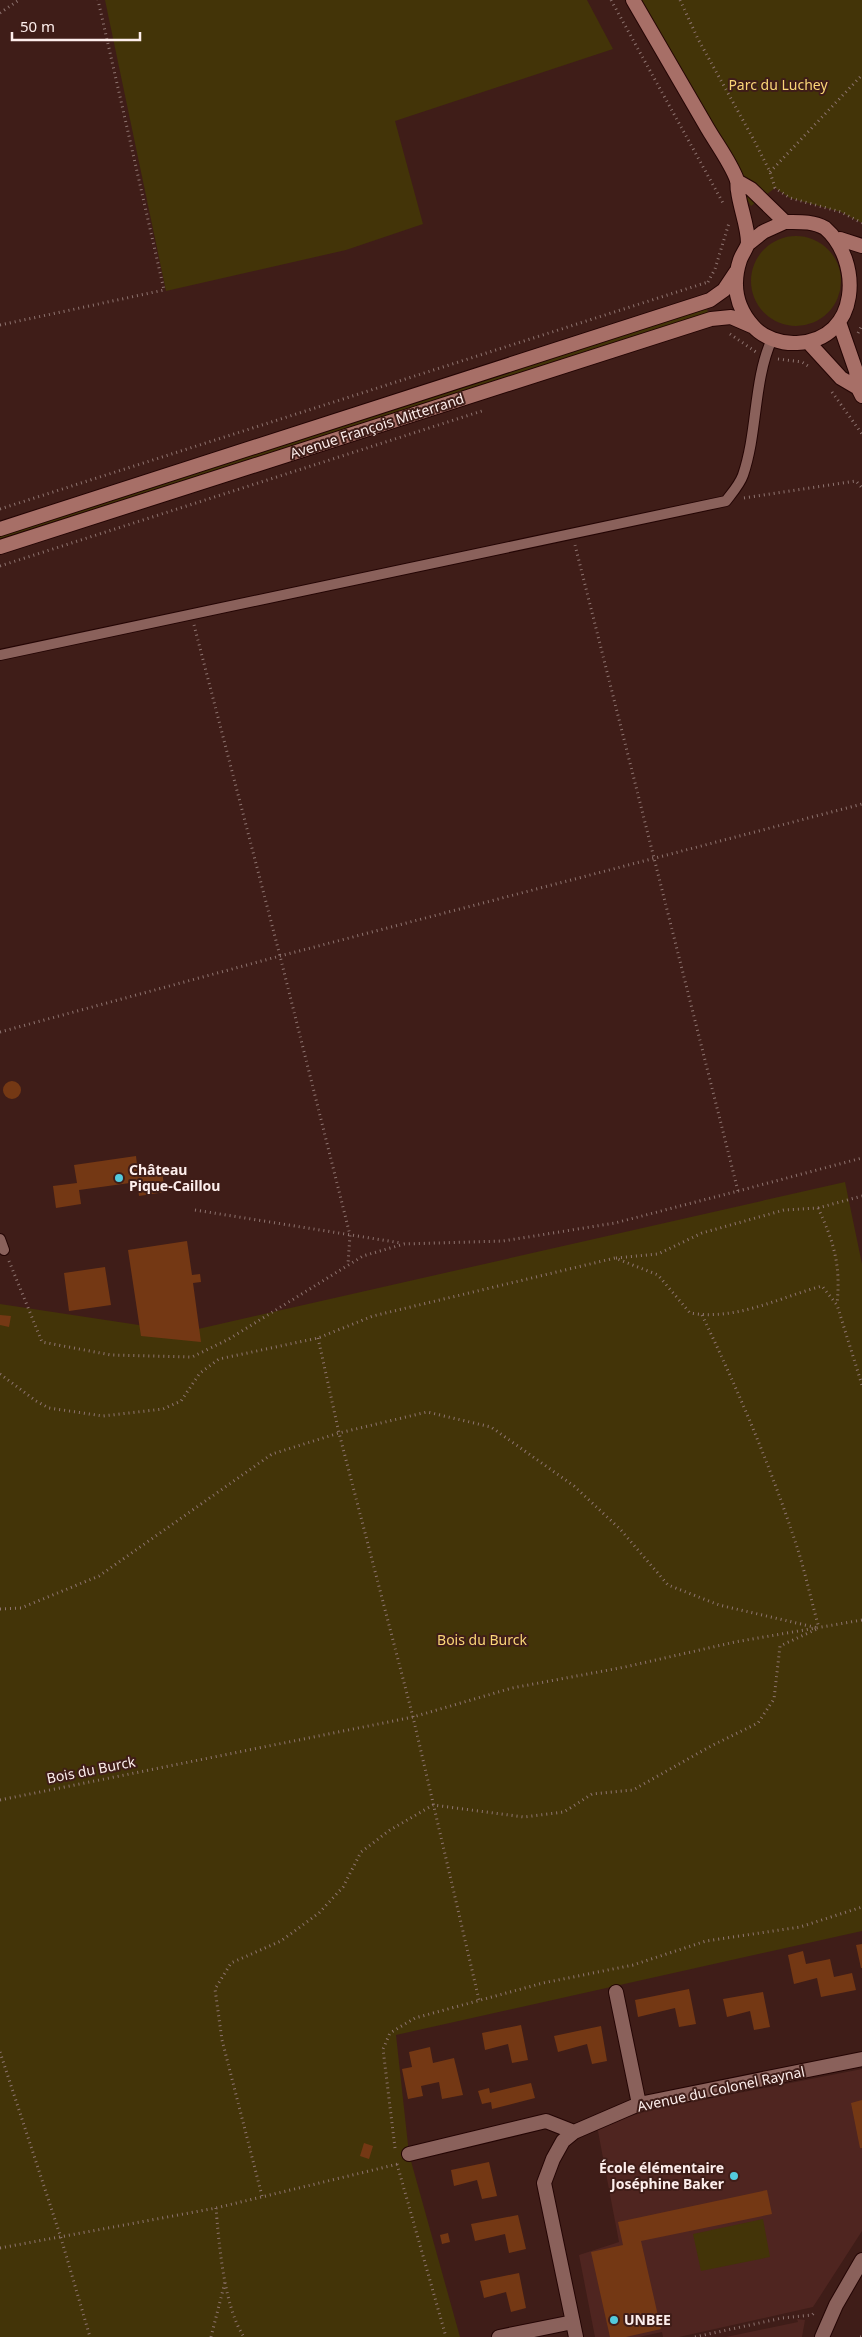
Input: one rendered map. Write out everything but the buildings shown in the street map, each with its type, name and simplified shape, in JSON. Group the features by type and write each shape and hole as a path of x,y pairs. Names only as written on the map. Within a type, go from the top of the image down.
{"main road":[{"path":"633,0 737,181 748,244"},
{"path":"737,181 752,189 785,222"},
{"path":"785,222 805,222 824,227 840,239 852,256 860,291 851,312 840,326 831,334 809,342 790,344 772,339 754,327 742,311 736,292 736,272 748,244 763,232 785,222"},
{"path":"840,239 862,246"},
{"name":"Avenue François Mitterrand","path":"0,529 710,300 724,290 736,272"},
{"name":"Avenue François Mitterrand","path":"0,547 711,319 731,317 754,327"},
{"path":"840,326 856,371 860,392"},
{"path":"809,342 842,378 860,392"}],"street":[{"path":"616,1992 639,2104"},
{"name":"Avenue du Colonel Raynal","path":"574,2132 639,2104 862,2060"},
{"path":"400,2154 546,2121 574,2132 563,2141 553,2159 544,2183 576,2337"},
{"path":"822,2337 831,2315 862,2260"},
{"path":"499,2337 573,2322"}],"lane":[{"path":"0,656 726,500 743,477 751,443 764,357 772,339"},
{"path":"0,1239 4,1250"}],"path":[{"path":"0,13 19,0"},
{"path":"0,325 164,290 98,0"},
{"path":"611,0 727,209"},
{"path":"680,0 698,39 770,172 775,188 790,198 841,212 862,223"},
{"path":"770,172 862,75"},
{"path":"0,509 708,282 728,231 729,215"},
{"path":"832,391 862,434"},
{"path":"0,566 486,409"},
{"path":"726,500 856,481 862,488"},
{"path":"572,533 738,1191"},
{"path":"192,615 350,1235 348,1265"},
{"path":"0,1032 280,956 862,804"},
{"path":"195,1210 404,1244 503,1241 615,1223 862,1158"},
{"path":"0,1374 36,1402 50,1408 103,1416 163,1409 181,1402 200,1373 219,1359 318,1338 373,1316 615,1258 658,1254 702,1233 784,1210 818,1208 862,1196"},
{"path":"818,1208 833,1240 839,1282 837,1305"},
{"path":"4,1250 42,1342 111,1355 192,1357 229,1339 363,1256 404,1244"},
{"path":"615,1258 658,1275 690,1313 702,1315 739,1313 791,1294 822,1286 837,1305 862,1385"},
{"path":"702,1315 738,1391 772,1477 797,1546 818,1628"},
{"path":"318,1338 340,1433 413,1717 479,2000"},
{"path":"0,1609 21,1608 99,1576 272,1454 340,1433 427,1412 491,1426 574,1486 620,1529 668,1584 719,1605 818,1628"},
{"name":"Bois du Burck","path":"0,1800 413,1717 512,1688 625,1667 735,1642 862,1620"},
{"path":"262,2196 222,2040 215,1990 231,1963 281,1942 318,1913 343,1887 361,1852 390,1830 433,1805 524,1817 564,1812 592,1794 633,1790 711,1746 758,1723 774,1699 780,1646 818,1628"},
{"path":"446,2337 397,2165 400,2154 384,2049 390,2032 416,2018 543,1983 633,1965 706,1942 800,1927 862,1907"},
{"path":"0,2052 61,2238 90,2337"},
{"path":"397,2165 400,2154"},
{"path":"0,2248 216,2208 397,2165"},
{"path":"216,2208 225,2280 237,2327 244,2337"},
{"path":"211,2337 225,2280"},
{"path":"695,2337 782,2318 812,2315 818,2309 831,2315"}],"shaded area":[{"name":"École élémentaire Joséphine Baker","path":"862,2069 862,2231 813,2307 679,2337 663,2337 662,2332 639,2337 595,2337 579,2255 619,2242 597,2126 651,2110"},
{"path":"797,2319 805,2320 802,2337 726,2337 798,2322"}],"green space":[{"path":"105,0 587,0 613,49 395,121 423,224 346,250 166,291"},
{"name":"Parc du Luchey","path":"633,0 862,0 862,223 841,212 790,198 775,188 751,206"},
{"path":"796,236 813,240 828,249 837,264 841,281 837,298 828,313 813,322 796,326 779,322 764,313 755,298 751,281 755,264 764,249 779,240"},
{"path":"707,308 708,313 0,541 0,535"},
{"name":"Bois du Burck","path":"845,1182 862,1264 862,1931 396,2035 409,2154 460,2337 0,2337 0,1304 185,1332"},
{"path":"763,2219 770,2257 701,2271 693,2234"}],"place":[{"name":"Château Pique-Caillou","path":"119,1178"},
{"name":"École élémentaire Joséphine Baker","path":"734,2176"},
{"name":"UNBEE","path":"614,2320"}]}
